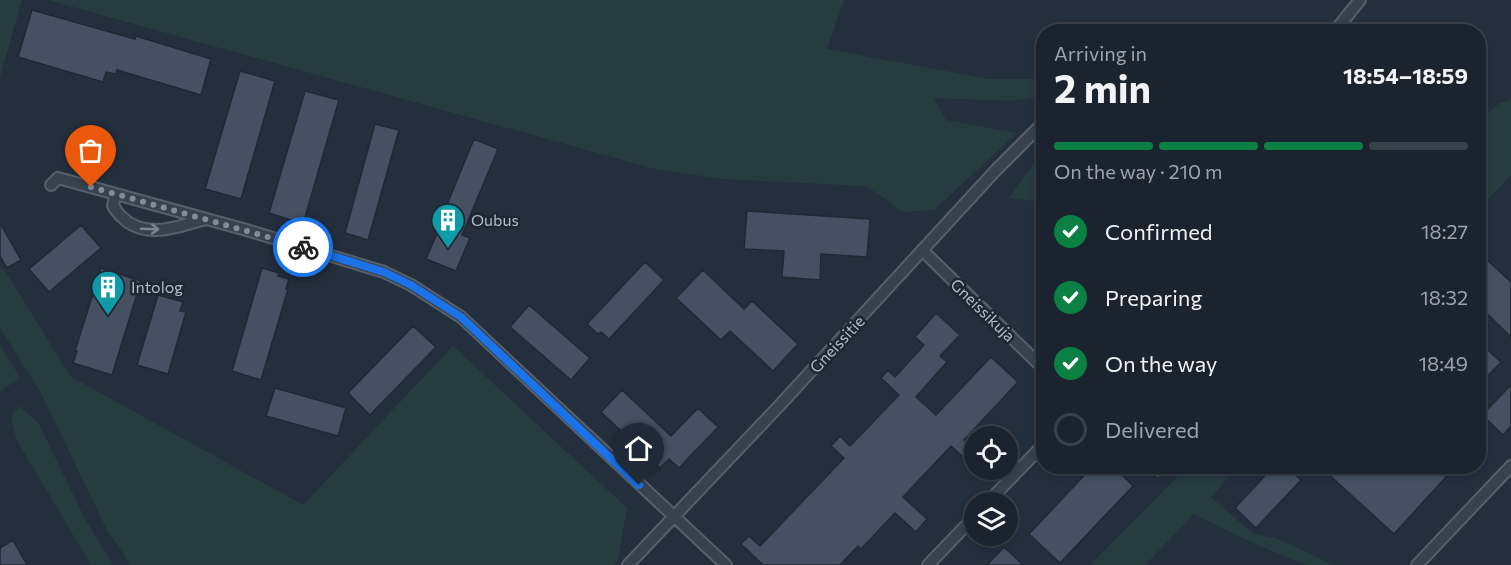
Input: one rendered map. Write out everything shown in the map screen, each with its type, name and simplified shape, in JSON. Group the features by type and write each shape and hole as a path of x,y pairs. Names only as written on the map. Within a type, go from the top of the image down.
{"street":[{"path":"1340,24 1360,0"},
{"name":"Gneissitie","path":"628,565 996,170 1036,130"},
{"path":"51,185 58,178 206,219 329,254 384,272 411,285 461,317 726,565"},
{"path":"115,195 113,206 123,219 147,231 178,227 206,219"},
{"name":"Gneissikuja","path":"923,250 1036,361"},
{"path":"998,492 1036,452"},
{"path":"1417,565 1511,466"},
{"path":"928,565 964,527"}],"green space":[{"path":"0,0 22,0 0,77"},
{"path":"48,0 844,0 827,49 989,79 1036,79 1036,97 1009,101 934,98 946,120 1017,133 934,210 904,212 866,186 722,179 655,169"},
{"path":"1511,100 1511,175 1486,202 1486,114 1500,103"},
{"path":"1036,160 1036,201 1009,198"},
{"path":"0,267 9,277 70,376 303,505 453,346 627,508 618,560 613,565 131,565 107,530 41,393 0,328"},
{"path":"0,345 20,377 0,392"},
{"path":"19,406 39,424 84,517 113,565 91,565 16,439 11,417"},
{"path":"1180,474 1232,474 1211,497 1253,534 1276,538 1334,565 1307,565 1253,543 1194,514 1145,565 1090,565"}],"building":[{"path":"32,10 135,39 136,36 211,59 201,95 117,70 116,74 106,72 103,82 18,57"},
{"path":"240,71 275,81 241,199 205,189"},
{"path":"305,91 339,100 303,224 269,213"},
{"path":"375,124 399,130 368,240 345,233"},
{"path":"474,139 498,149 462,235 470,238 456,271 426,259"},
{"path":"747,211 870,219 867,257 821,254 820,280 782,277 784,251 744,249"},
{"path":"0,223 21,260 7,268 0,256"},
{"path":"81,225 101,248 49,292 29,269"},
{"path":"1486,259 1511,282 1511,337 1486,313"},
{"path":"645,262 664,280 609,339 601,332 598,334 587,324"},
{"name":"Intolog","path":"101,268 141,281 112,375 73,363"},
{"path":"262,268 289,279 261,380 232,371"},
{"path":"703,270 744,309 752,301 798,344 773,371 730,331 721,340 676,298"},
{"path":"158,295 183,302 180,311 186,312 168,374 137,365"},
{"path":"529,305 590,358 571,380 510,327"},
{"path":"936,313 960,335 940,356 947,362 916,397 936,415 991,357 1018,382 977,426 964,426 964,458 951,446 903,497 927,519 916,532 895,513 861,549 858,546 840,565 763,565 741,544 749,536 760,546 844,458 831,446 840,436 850,446 899,395 881,378 888,370 895,377 924,345 915,337"},
{"path":"413,326 436,347 370,415 348,393"},
{"path":"1486,348 1501,362 1486,378"},
{"path":"1511,385 1511,426 1503,435 1486,419 1486,411"},
{"path":"275,388 346,408 338,436 266,416"},
{"path":"622,390 671,436 698,408 718,427 679,468 669,459 660,468 601,412"},
{"path":"1085,474 1121,474 1133,486 1060,563 1029,534"},
{"path":"1153,474 1163,474 1158,479"},
{"path":"1267,474 1295,474 1301,480 1256,528 1235,508"},
{"path":"1328,474 1449,474 1394,534"},
{"path":"13,540 27,565 0,565 0,548"},
{"path":"1004,547 1023,565 987,565"}],"way so far":[{"path":"91,187 303,247"}],"place":[{"name":"Oubus","path":"448,249"},
{"name":"Intolog","path":"108,316"}],"route":[{"path":"303,247 384,272 411,285 461,317 639,485"}]}
